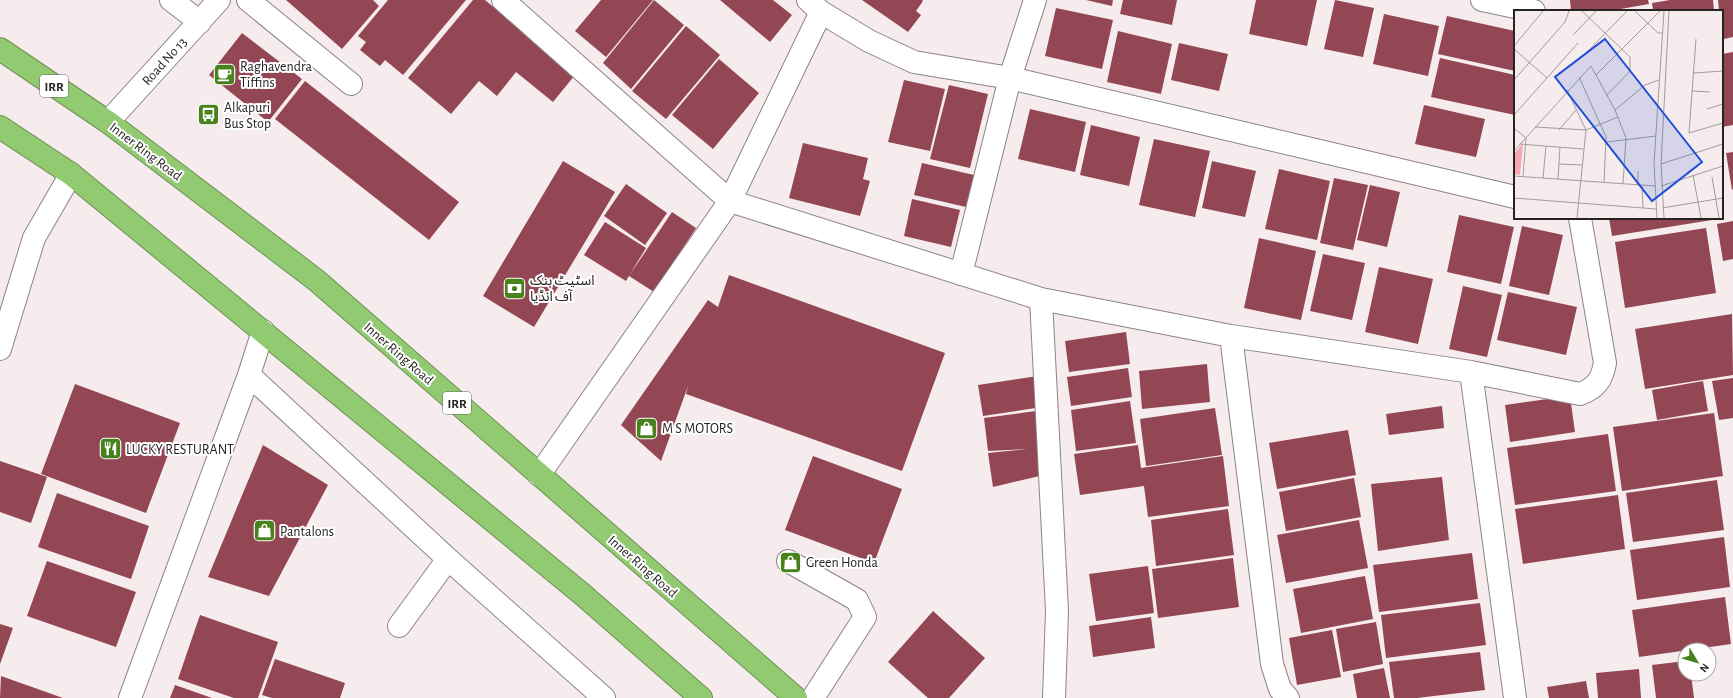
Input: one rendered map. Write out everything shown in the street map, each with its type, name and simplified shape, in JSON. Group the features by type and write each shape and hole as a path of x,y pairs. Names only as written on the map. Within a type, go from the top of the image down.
{"highway":[{"name":"Inner Ring Road","path":"0,49 108,122 316,280 796,698"},
{"path":"0,127 71,174 263,330 582,594 700,698"}],"street":[{"path":"171,0 200,22"},
{"name":"Road No 13","path":"108,122 219,0"},
{"path":"248,0 351,84"},
{"path":"503,0 730,201 1041,299 1230,336 1471,372 1580,394 1591,390 1598,383 1603,374 1605,363 1580,219"},
{"path":"961,274 1010,78 1035,0"},
{"path":"1482,0 1529,10"},
{"path":"1540,0 1542,10"},
{"path":"539,475 730,201 815,6 869,41 914,62 1010,78 1514,198"},
{"path":"0,349 34,238 71,174"},
{"path":"1041,299 1057,611 1054,698"},
{"path":"130,698 250,375 263,330"},
{"path":"1230,336 1272,664 1280,689 1288,698"},
{"path":"1471,372 1515,698"},
{"path":"250,375 448,559 604,698"},
{"path":"399,626 448,559"},
{"path":"788,561 857,600 865,617 813,698"}],"building":[{"path":"286,0 373,0 379,6 342,49"},
{"path":"388,0 466,0 403,75 385,60 380,66 360,50 366,42 358,36"},
{"path":"473,0 485,0 575,75 553,102 516,72 497,96 479,81 451,114 408,78"},
{"path":"601,0 653,0 606,57 575,31"},
{"path":"654,0 684,25 631,89 603,63"},
{"path":"720,0 773,0 792,15 770,42"},
{"path":"862,0 923,1 916,11 921,15 908,32"},
{"path":"1086,0 1113,0 1112,6"},
{"path":"1123,0 1177,0 1172,25 1120,14"},
{"path":"1256,0 1317,0 1307,46 1249,34"},
{"path":"1335,0 1374,8 1363,57 1324,49"},
{"path":"1570,0 1648,0 1649,4 1615,10 1571,10"},
{"path":"1670,0 1713,0 1714,10 1653,10 1652,3"},
{"path":"1718,0 1733,0 1733,37 1724,39 1723,10 1719,10"},
{"path":"1056,8 1113,20 1102,69 1045,56"},
{"path":"1384,14 1439,26 1428,76 1373,64"},
{"path":"1447,16 1514,31 1514,71 1438,54"},
{"path":"686,26 720,55 666,119 632,91"},
{"path":"1118,31 1172,44 1161,94 1107,82"},
{"path":"242,33 302,79 268,122 209,75"},
{"path":"1179,43 1228,54 1219,91 1171,80"},
{"path":"1733,52 1733,125 1723,127 1723,54"},
{"path":"1440,58 1514,75 1514,115 1431,97"},
{"path":"719,59 759,93 713,149 672,115"},
{"path":"904,80 945,89 930,151 888,142"},
{"path":"305,81 459,202 429,240 275,119"},
{"path":"949,85 988,94 970,168 930,159"},
{"path":"1424,105 1485,119 1476,157 1415,144"},
{"path":"1030,109 1086,122 1075,172 1018,159"},
{"path":"1091,125 1140,137 1129,186 1080,175"},
{"path":"1154,139 1210,151 1195,217 1139,205"},
{"path":"803,143 868,158 863,179 870,181 860,216 789,198"},
{"path":"1733,152 1733,189 1732,190 1726,153"},
{"path":"563,161 615,192 534,327 483,296"},
{"path":"1212,161 1256,171 1245,217 1202,208"},
{"path":"922,163 974,175 966,207 914,195"},
{"path":"1279,169 1330,181 1317,240 1265,229"},
{"path":"1334,178 1368,185 1353,250 1320,243"},
{"path":"626,184 667,213 645,245 604,216"},
{"path":"1370,185 1400,192 1387,247 1357,240"},
{"path":"912,199 960,210 951,247 904,236"},
{"path":"672,212 696,228 654,292 629,276"},
{"path":"1459,215 1514,227 1501,284 1447,272"},
{"path":"1609,219 1712,219 1712,220 1612,236"},
{"path":"1733,221 1733,259 1723,261 1717,224"},
{"path":"605,222 646,248 626,281 584,255"},
{"path":"1522,226 1563,235 1549,295 1509,286"},
{"path":"1706,228 1716,293 1625,308 1615,242"},
{"path":"1259,238 1316,251 1301,320 1244,308"},
{"path":"1323,254 1365,263 1352,320 1310,311"},
{"path":"1379,267 1433,279 1418,344 1365,332"},
{"path":"729,275 945,353 902,471 686,394 688,386 661,461 621,425 708,300 718,307"},
{"path":"1463,286 1502,295 1487,357 1449,349"},
{"path":"1508,292 1577,307 1566,355 1497,340"},
{"path":"1732,314 1733,375 1645,389 1635,329"},
{"path":"1126,332 1130,364 1069,372 1065,341"},
{"path":"1207,364 1210,402 1142,409 1139,371"},
{"path":"1128,368 1132,397 1071,406 1067,377"},
{"path":"1038,376 1042,407 983,416 978,385"},
{"path":"1733,378 1733,418 1719,420 1712,381"},
{"path":"1703,381 1708,411 1657,420 1652,390"},
{"name":"LUCKY RESTURANT","path":"75,384 180,423 146,513 41,474"},
{"path":"1570,396 1575,432 1510,442 1505,405"},
{"path":"1130,401 1136,443 1076,451 1071,410"},
{"path":"1442,406 1444,428 1389,435 1386,414"},
{"path":"1215,408 1222,455 1146,466 1140,419"},
{"path":"1043,410 1044,475 993,487 988,453 1027,449 988,451 984,418"},
{"path":"1714,413 1723,476 1622,491 1613,427"},
{"path":"1348,430 1356,475 1277,489 1269,443"},
{"path":"1608,434 1616,491 1515,505 1507,448"},
{"name":"Pantalons","path":"263,445 328,485 269,596 208,577"},
{"path":"1138,445 1141,468 1223,456 1229,506 1148,517 1144,486 1080,495 1074,454"},
{"path":"813,456 902,489 874,563 785,530"},
{"path":"0,461 47,477 31,523 0,512"},
{"path":"1442,477 1449,540 1378,551 1371,484"},
{"path":"1354,478 1361,517 1286,531 1279,492"},
{"path":"1717,480 1724,530 1633,542 1626,493"},
{"path":"57,493 149,526 131,579 38,547"},
{"path":"1618,495 1625,549 1523,564 1515,509"},
{"path":"1228,509 1234,555 1156,566 1151,520"},
{"path":"1359,520 1368,568 1286,583 1277,535"},
{"path":"1724,537 1730,587 1637,600 1630,550"},
{"path":"1472,553 1478,599 1379,612 1373,565"},
{"path":"1233,558 1239,607 1158,618 1152,569"},
{"path":"47,561 136,592 116,647 27,616"},
{"path":"1148,566 1154,613 1096,621 1089,574"},
{"path":"1365,576 1373,619 1301,633 1293,589"},
{"path":"1725,597 1731,644 1717,646 1717,642 1677,642 1677,652 1639,657 1632,610"},
{"path":"1480,603 1486,645 1386,658 1381,615"},
{"path":"933,611 985,658 949,698 928,698 888,662"},
{"path":"200,615 278,642 258,698 234,698 178,679"},
{"path":"1151,617 1155,648 1093,657 1089,626"},
{"path":"1376,622 1383,664 1343,672 1336,629"},
{"path":"0,624 13,628 0,664"},
{"path":"1332,630 1341,677 1297,685 1289,638"},
{"path":"1480,652 1485,690 1417,698 1394,698 1389,662"},
{"path":"275,659 345,683 340,698 272,698 262,695"},
{"path":"1677,662 1677,682 1692,682 1694,698 1656,698 1652,665"},
{"path":"1384,668 1390,698 1357,698 1353,674"},
{"path":"1639,669 1641,698 1598,698 1596,673"},
{"path":"1,676 63,698 0,698"},
{"path":"1586,681 1589,698 1549,698 1547,687"},
{"path":"175,685 212,698 170,698"}],"place":[{"name":"Raghavendra Tiffins","path":"225,74"},
{"name":"Alkapuri Bus Stop","path":"209,115"},
{"name":"اسٹیٹ بنک آف انڈیا","path":"514,288"},
{"name":"M S MOTORS","path":"646,428"},
{"name":"LUCKY RESTURANT","path":"110,449"},
{"name":"Pantalons","path":"265,531"},
{"name":"Green Honda","path":"791,562"}]}
